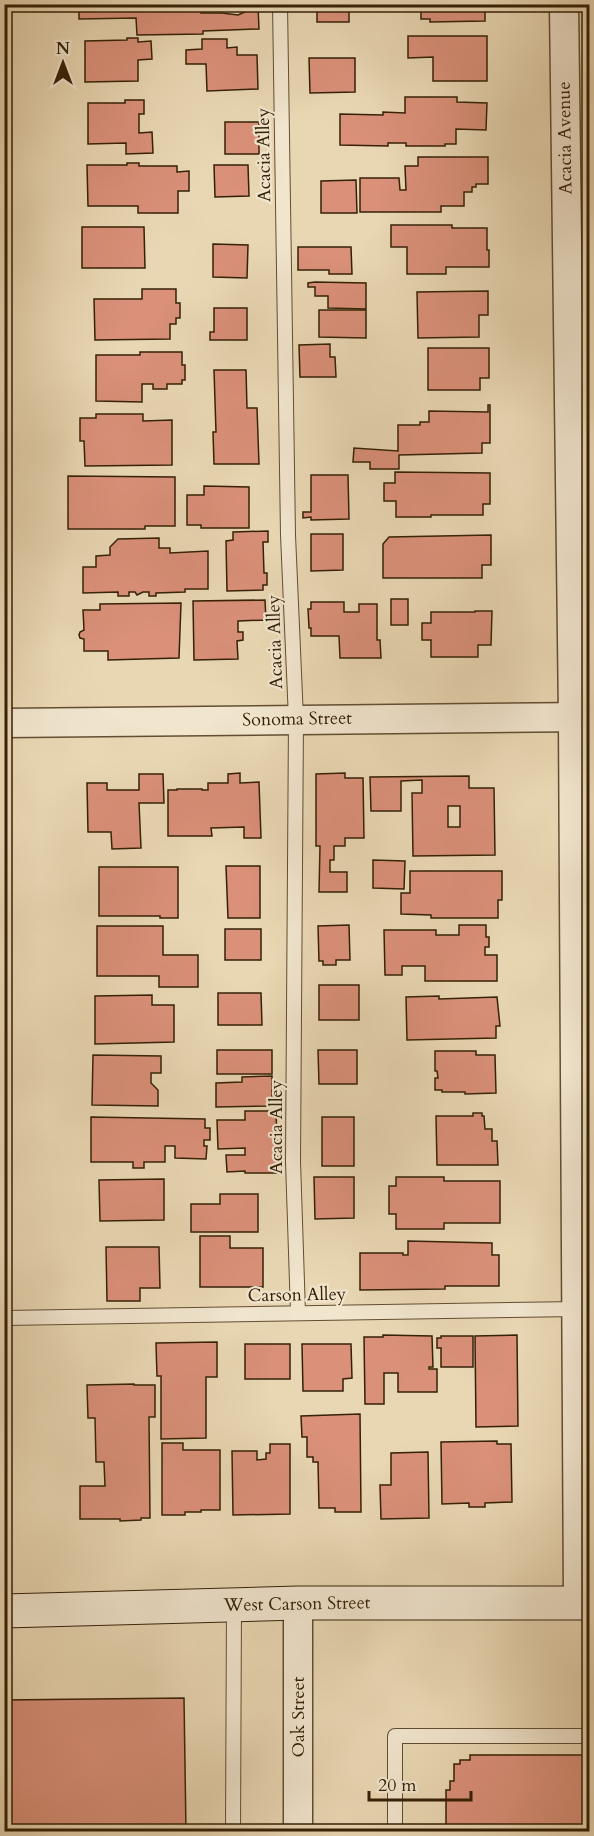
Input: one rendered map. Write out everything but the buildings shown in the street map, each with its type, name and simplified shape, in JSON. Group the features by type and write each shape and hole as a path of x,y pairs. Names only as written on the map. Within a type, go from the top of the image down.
{"main road":[{"name":"West Carson Street","path":"4,1611 298,1603 584,1603"}],"street":[{"name":"Acacia Avenue","path":"564,4 581,717 584,1603"},
{"name":"Sonoma Street","path":"4,723 581,717"},
{"name":"Oak Street","path":"298,1603 298,1832"}],"lane":[{"name":"Acacia Alley","path":"280,4 288,535 296,719 293,1161 298,1313"},
{"name":"Carson Alley","path":"4,1318 583,1309"},
{"path":"233,1832 234,1604"},
{"path":"395,1832 395,1736 590,1736"}]}
